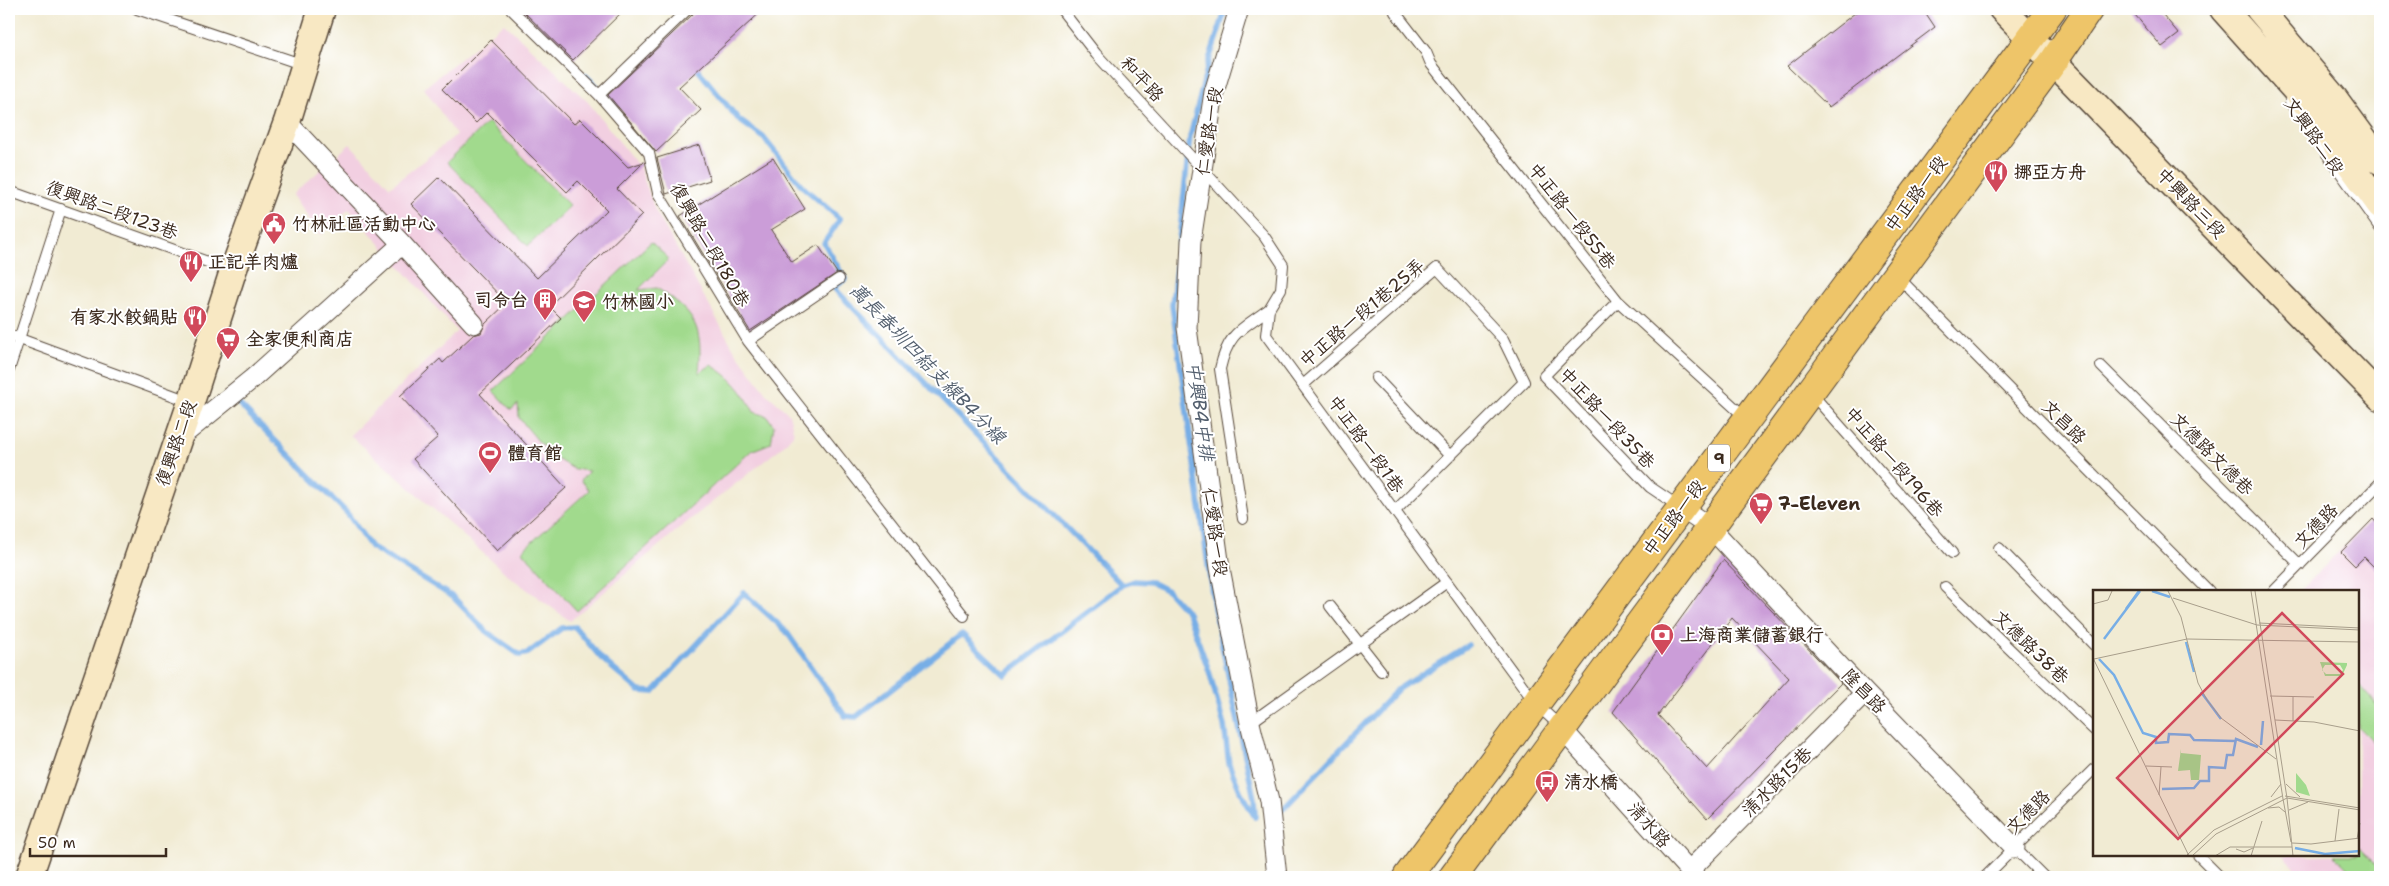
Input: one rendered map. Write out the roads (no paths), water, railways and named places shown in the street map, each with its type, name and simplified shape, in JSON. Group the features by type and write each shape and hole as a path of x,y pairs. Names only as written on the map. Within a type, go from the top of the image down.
{"main road":[{"name":"9","path":"2031,39 2052,9"},
{"name":"9","path":"2053,62 2089,9"},
{"name":"中正路一段","path":"1407,877 2031,39"},
{"name":"中正路一段","path":"1453,877 2053,62"}],"street":[{"name":"復興路二段","path":"29,877 191,402 233,270 287,122 322,9"},
{"name":"仁愛路一段","path":"1239,9 1214,92 1191,241 1187,328 1220,568 1250,723 1269,801 1277,877"},
{"name":"中興路三段","path":"2002,9 2380,397"},
{"name":"文興路二段","path":"2222,9 2299,94 2380,205"},
{"name":"文興路二段","path":"2258,9 2350,120 2380,161"},
{"path":"287,122 402,244 474,324"},
{"path":"177,440 252,379 402,244"},
{"name":"隆昌路","path":"1682,508 1711,528 1865,693 2015,848"},
{"name":"清水路15巷","path":"1692,874 1865,693"},
{"name":"清水路","path":"1562,729 1692,874"}],"lane":[{"path":"137,9 304,66"},
{"name":"復興路二段180巷","path":"511,9 599,95 649,154 658,194 748,342 964,616"},
{"path":"599,95 688,9"},
{"name":"和平路","path":"1061,9 1096,54 1203,168"},
{"name":"中正路一段55巷","path":"1395,12 1426,52 1431,64 1618,301 1747,420"},
{"name":"文興路二段","path":"2252,42 2298,115 2380,228"},
{"name":"文興路二段","path":"2350,120 2380,152"},
{"name":"中正路一段1巷","path":"1203,168 1264,236 1283,265 1281,289 1268,309 1266,335 1536,704 1562,729"},
{"name":"復興路二段123巷","path":"9,191 233,270"},
{"path":"9,370 61,209"},
{"name":"中正路一段1巷25弄","path":"1303,385 1437,268 1503,340 1524,382 1449,455"},
{"name":"文昌路","path":"1896,276 2208,590"},
{"path":"748,342 838,279"},
{"name":"中正路一段35巷","path":"1618,301 1544,376 1650,487 1682,508"},
{"path":"1243,519 1220,369 1225,348 1235,334 1268,309"},
{"path":"9,335 191,402"},
{"name":"文德路文德巷","path":"2101,366 2300,565"},
{"path":"1376,378 1449,455 1395,512"},
{"name":"中正路一段196巷","path":"1811,392 1952,553"},
{"name":"文德路","path":"2275,590 2380,483"},
{"path":"1999,548 2093,644"},
{"path":"1250,723 1447,582"},
{"name":"文德路38巷","path":"1945,587 2093,729"},
{"path":"1330,606 1381,671"},
{"name":"文德路","path":"1985,877 2093,770"},
{"name":"隆昌路","path":"2015,848 2044,877"},
{"path":"2199,856 2220,877"}],"waterway":[{"name":"中興B4中排","path":"1226,9 1210,57 1190,137 1172,305 1214,608 1254,798 1255,815"},
{"name":"萬長春圳四結支線B4分線","path":"695,66 739,120 763,137 802,186 840,219 824,243 845,279 834,288 1122,585"},
{"name":"萬長春圳四結支線B4分線","path":"585,75 616,104"},
{"path":"236,401 347,513 371,547 453,597 487,632 520,655 528,653 562,628 575,627 601,658 639,691 653,692 744,593 786,631 845,716 856,717 962,634 1005,675 1122,585 1134,581 1151,582 1168,591 1188,613 1209,671 1224,725 1229,764 1241,793 1255,817"},
{"path":"1283,809 1398,689 1468,645"}],"place":[{"name":"挪亞方舟","path":"1996,193"},
{"name":"竹林社區活動中心","path":"274,245"},
{"name":"正記羊肉爐","path":"191,283"},
{"name":"司令台","path":"545,321"},
{"name":"竹林國小","path":"584,323"},
{"name":"有家水餃鍋貼","path":"195,338"},
{"name":"全家便利商店","path":"228,360"},
{"name":"體育館","path":"490,474"},
{"name":"7-Eleven","path":"1761,525"},
{"name":"上海商業儲蓄銀行","path":"1662,656"},
{"name":"清水橋","path":"1547,803"}]}
